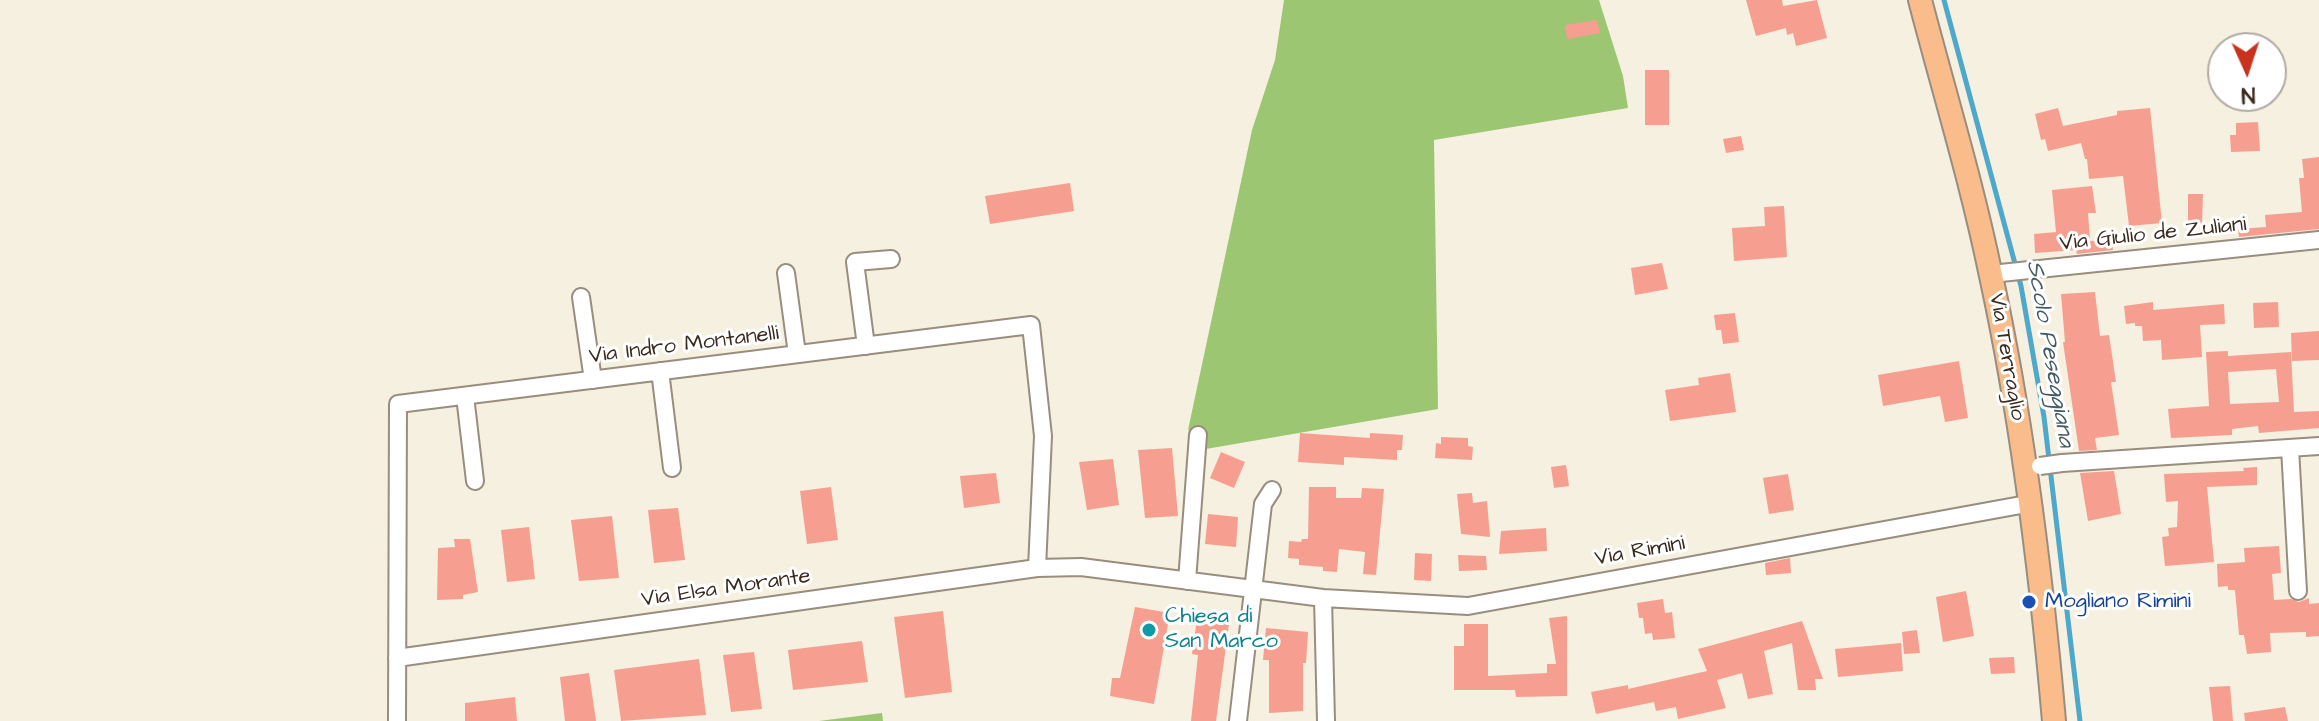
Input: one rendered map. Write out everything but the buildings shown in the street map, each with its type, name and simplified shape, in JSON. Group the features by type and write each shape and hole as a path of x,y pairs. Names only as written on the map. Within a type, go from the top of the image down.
{"main road":[{"name":"Via Terraglio","path":"1920,0 1998,274 2033,466 2032,503 2054,721"}],"street":[{"name":"Via Giulio de Zuliani","path":"1998,274 2319,240"},
{"path":"866,346 855,262 891,259"},
{"path":"786,273 797,354"},
{"path":"581,297 593,380"},
{"name":"Via Indro Montanelli","path":"397,658 398,404 1031,325 1043,436 1037,568"},
{"path":"660,371 672,468"},
{"path":"465,396 475,481"},
{"path":"1187,581 1198,435"},
{"path":"2033,466 2319,446"},
{"path":"2290,448 2298,591"},
{"path":"1238,721 1263,504 1272,490"},
{"name":"Via Rimini","path":"1061,567 1323,598 1468,606 2032,503"},
{"name":"Via Elsa Morante","path":"397,658 1061,567"},
{"path":"1323,598 1326,721"},
{"path":"397,658 397,721"}],"green space":[{"path":"1284,0 1599,0 1623,76 1628,108 1434,140 1438,409 1200,450 1203,430 1188,430 1252,130 1275,60"},
{"path":"882,713 883,721 819,721"}],"waterway":[{"name":"Scolo Peseggiana","path":"1944,0 2021,286 2044,417 2080,721"}],"place":[{"name":"Mogliano Rimini","path":"2029,602"},
{"name":"Chiesa di San Marco","path":"1149,630"}]}
